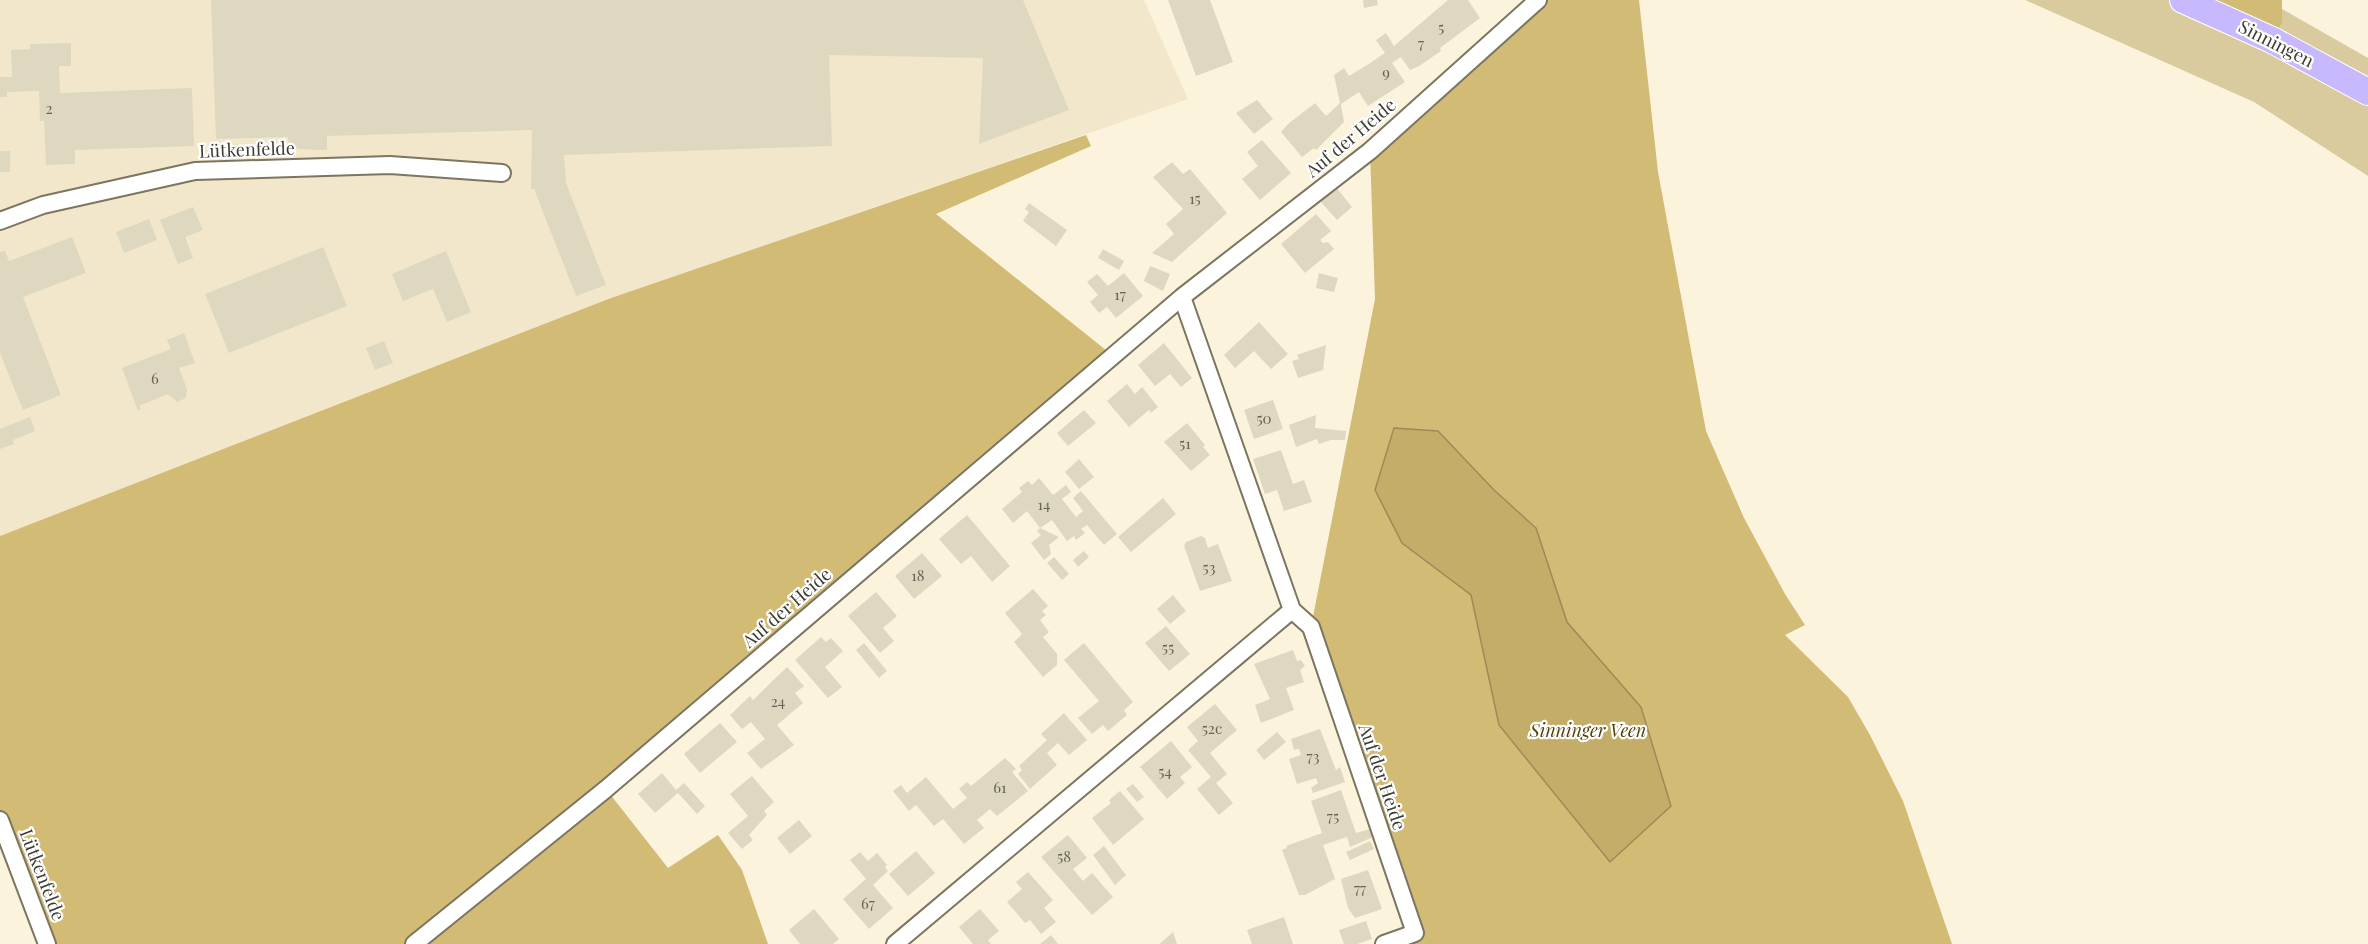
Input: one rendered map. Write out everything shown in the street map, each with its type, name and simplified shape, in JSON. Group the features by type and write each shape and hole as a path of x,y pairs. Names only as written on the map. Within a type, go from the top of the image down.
{"main road":[{"name":"Sinningen","path":"2183,0 2272,40 2368,93"}],"street":[{"name":"Auf der Heide","path":"414,944 606,789 1182,297 1370,150 1538,0"},
{"name":"Lütkenfelde","path":"0,221 43,205 195,171 390,165 502,173"},
{"name":"Auf der Heide","path":"1182,297 1292,610 1311,627 1414,933 1384,944"},
{"path":"895,944 1292,610"},
{"name":"Lütkenfelde","path":"0,820 47,944"}],"shaded area":[{"path":"0,0 1144,0 1188,99 611,298 0,536"},
{"name":"Sinninger Veen","path":"1538,0 1639,0 1658,172 1706,431 1744,518 1785,594 1805,625 1785,635 1848,697 1903,801 1952,944 1384,944 1414,933 1311,627 1375,299 1370,151","holes":["1394,428 1494,490 1536,527 1566,622 1641,707 1611,862 1499,725 1471,595 1402,543 1375,490"]},
{"path":"2025,0 2183,0 2282,23 2282,9 2368,58 2368,176 2254,102"},
{"path":"2183,0 2282,0 2282,23 2272,40"},
{"path":"1086,135 1091,146 936,214 1112,355 606,789 668,868 718,835 742,870 768,944 47,944 0,820 0,536 611,298"},
{"path":"1394,428 1438,431 1494,490 1536,528 1567,622 1641,707 1671,806 1610,862 1499,725 1471,595 1402,543 1375,490"}],"building":[{"path":"211,0 1023,0 1069,110 979,144 983,58 829,55 832,146 564,155 566,183 606,285 576,296 534,189 531,189 532,130 327,136 327,150 289,148 288,137 216,139"},
{"path":"1168,0 1210,0 1233,62 1196,76"},
{"path":"1363,0 1377,0 1378,5 1364,8"},
{"path":"1448,0 1468,0 1480,18 1440,48 1441,51 1419,66 1410,70 1401,57 1392,63 1405,82 1368,106 1359,92 1341,104 1344,122 1316,150 1314,148 1302,157 1281,132 1288,124 1315,103 1326,116 1340,103 1334,75 1344,68 1349,76 1367,65 1385,53 1376,40 1386,33 1394,46"},
{"path":"71,43 71,66 59,66 60,93 192,88 194,146 75,150 75,164 46,165 44,121 40,121 39,91 7,92 7,97 0,97 0,77 12,77 11,50 30,49 30,44"},
{"path":"1257,100 1273,119 1254,134 1236,113"},
{"path":"1262,140 1291,173 1260,200 1242,179 1258,166 1247,152"},
{"path":"0,151 10,151 10,172 0,172"},
{"path":"1172,162 1183,174 1190,169 1227,213 1172,262 1152,253 1174,234 1166,224 1183,209 1153,177"},
{"path":"1336,187 1352,207 1337,220 1320,201"},
{"path":"1029,203 1067,230 1056,246 1023,221 1029,212 1025,209"},
{"path":"193,207 203,230 185,237 193,258 178,264 160,220"},
{"path":"1316,214 1331,231 1320,240 1323,243 1328,242 1334,249 1305,273 1281,244"},
{"path":"149,219 157,240 124,253 116,232"},
{"path":"72,237 86,273 23,297 61,395 23,410 0,353 0,252 5,251 9,261"},
{"path":"323,247 347,306 229,353 205,294"},
{"path":"1103,249 1124,261 1119,270 1098,258"},
{"path":"446,251 471,312 447,322 433,289 403,301 392,274"},
{"path":"1150,266 1170,274 1163,291 1144,281"},
{"path":"1124,273 1143,296 1116,318 1107,307 1099,313 1090,302 1098,295 1087,282 1097,274 1108,286"},
{"path":"1319,273 1338,278 1334,292 1316,288"},
{"path":"1259,322 1288,354 1271,369 1254,351 1235,368 1224,355"},
{"path":"184,333 195,363 179,368 187,389 186,398 177,402 168,394 139,406 141,409 138,411 122,368 171,349 167,340"},
{"path":"384,341 393,363 375,370 366,348"},
{"path":"1164,343 1192,378 1181,387 1170,374 1155,386 1138,365"},
{"path":"1326,345 1323,370 1298,378 1292,361 1299,359 1297,355"},
{"path":"1127,384 1135,394 1142,387 1158,407 1151,413 1149,410 1129,427 1107,401"},
{"path":"1273,400 1283,429 1254,439 1244,410"},
{"path":"1084,410 1096,423 1068,446 1057,433"},
{"path":"1316,415 1315,428 1346,431 1345,440 1331,440 1319,444 1317,439 1296,447 1289,425"},
{"path":"30,417 35,431 13,440 14,444 0,449 0,429"},
{"path":"1187,423 1210,455 1191,471 1164,442"},
{"path":"1281,450 1293,484 1304,480 1312,502 1284,511 1277,490 1265,494 1253,459"},
{"path":"1079,459 1094,477 1079,489 1065,472"},
{"path":"1039,478 1053,495 1066,485 1071,492 1062,499 1076,517 1083,511 1073,498 1081,491 1117,534 1104,545 1087,525 1081,529 1085,533 1076,540 1074,536 1067,541 1052,520 1040,528 1027,511 1013,523 1002,509 1022,492 1019,488 1028,481 1032,485"},
{"path":"1163,498 1176,514 1131,552 1118,537"},
{"path":"967,515 1010,566 992,582 971,556 961,564 939,539"},
{"path":"1040,528 1059,537 1049,545 1051,554 1044,560 1031,543 1041,535 1037,531"},
{"path":"1201,536 1205,538 1208,548 1218,544 1232,581 1200,591 1184,546 1186,542"},
{"path":"1084,551 1089,557 1078,567 1073,560"},
{"path":"922,553 942,576 914,599 895,576"},
{"path":"1054,557 1069,574 1062,580 1047,563"},
{"path":"1033,589 1048,606 1042,611 1046,615 1040,620 1049,632 1043,637 1057,654 1057,665 1043,677 1014,642 1022,634 1005,613"},
{"path":"876,592 897,616 883,628 894,641 880,653 848,616"},
{"path":"1173,595 1186,611 1170,624 1157,609"},
{"path":"1166,626 1190,654 1169,671 1145,643"},
{"path":"821,637 826,642 831,638 843,651 825,667 842,687 828,698 795,660"},
{"path":"864,643 887,671 879,678 856,650"},
{"path":"1084,643 1133,702 1124,710 1127,715 1108,731 1103,725 1092,734 1078,718 1099,701 1064,660"},
{"path":"1293,650 1297,661 1301,660 1305,666 1300,670 1304,682 1286,688 1294,710 1261,723 1255,705 1270,699 1254,664"},
{"path":"787,667 804,686 795,693 803,703 777,725 794,745 761,769 747,753 765,739 751,722 742,729 730,715 750,696 753,700"},
{"path":"1215,704 1237,730 1210,753 1227,774 1216,783 1233,803 1219,815 1197,789 1211,777 1188,750 1198,741 1187,727"},
{"path":"1064,713 1087,740 1069,755 1058,743 1047,753 1057,765 1030,789 1018,774 1022,770 1019,766 1047,740 1041,734"},
{"path":"720,723 737,742 700,773 684,754"},
{"path":"1320,729 1336,770 1340,767 1345,782 1313,793 1311,788 1318,783 1316,778 1297,784 1289,759 1301,755 1299,749 1294,750 1291,739"},
{"path":"1277,732 1286,742 1264,760 1256,750"},
{"path":"1171,741 1192,767 1180,777 1185,783 1167,799 1140,767"},
{"path":"1005,758 1016,769 1012,772 1028,791 997,816 990,809 977,820 984,828 964,844 943,819 934,826 916,805 909,811 893,791 901,785 907,793 926,777 953,809 967,798 959,789 967,782 971,786"},
{"path":"662,773 676,790 684,783 705,806 697,814 678,793 655,813 638,794"},
{"path":"752,776 774,802 764,811 767,815 749,835 753,840 742,849 728,833 748,816 730,794"},
{"path":"1133,784 1144,797 1137,802 1126,789"},
{"path":"1341,790 1356,833 1370,829 1373,837 1350,847 1347,837 1323,845 1335,879 1305,895 1299,895 1282,850 1287,848 1286,846 1322,833 1311,801"},
{"path":"1120,791 1144,819 1113,845 1092,818 1111,803 1109,800"},
{"path":"799,820 812,836 790,854 777,838"},
{"path":"1068,835 1087,858 1073,869 1083,881 1092,873 1113,897 1092,915 1041,857"},
{"path":"1370,841 1374,849 1350,860 1346,852"},
{"path":"1104,846 1126,875 1115,885 1093,855"},
{"path":"916,851 935,873 908,896 889,874"},
{"path":"860,852 868,861 877,853 887,865 885,867 888,871 873,885 893,908 869,929 843,899 866,879 850,860"},
{"path":"1368,870 1382,909 1355,918 1348,908 1341,879"},
{"path":"1028,872 1053,900 1044,908 1056,922 1041,934 1030,920 1025,923 1007,902 1022,889 1016,882"},
{"path":"814,909 839,939 833,944 800,944 789,930"},
{"path":"980,909 999,931 988,940 991,944 973,944 959,927"},
{"path":"1284,917 1293,944 1252,944 1247,930"},
{"path":"1366,921 1372,939 1357,944 1344,944 1339,930"},
{"path":"1173,932 1177,944 1159,944 1163,941"},
{"path":"1051,935 1058,944 1040,944"}]}
